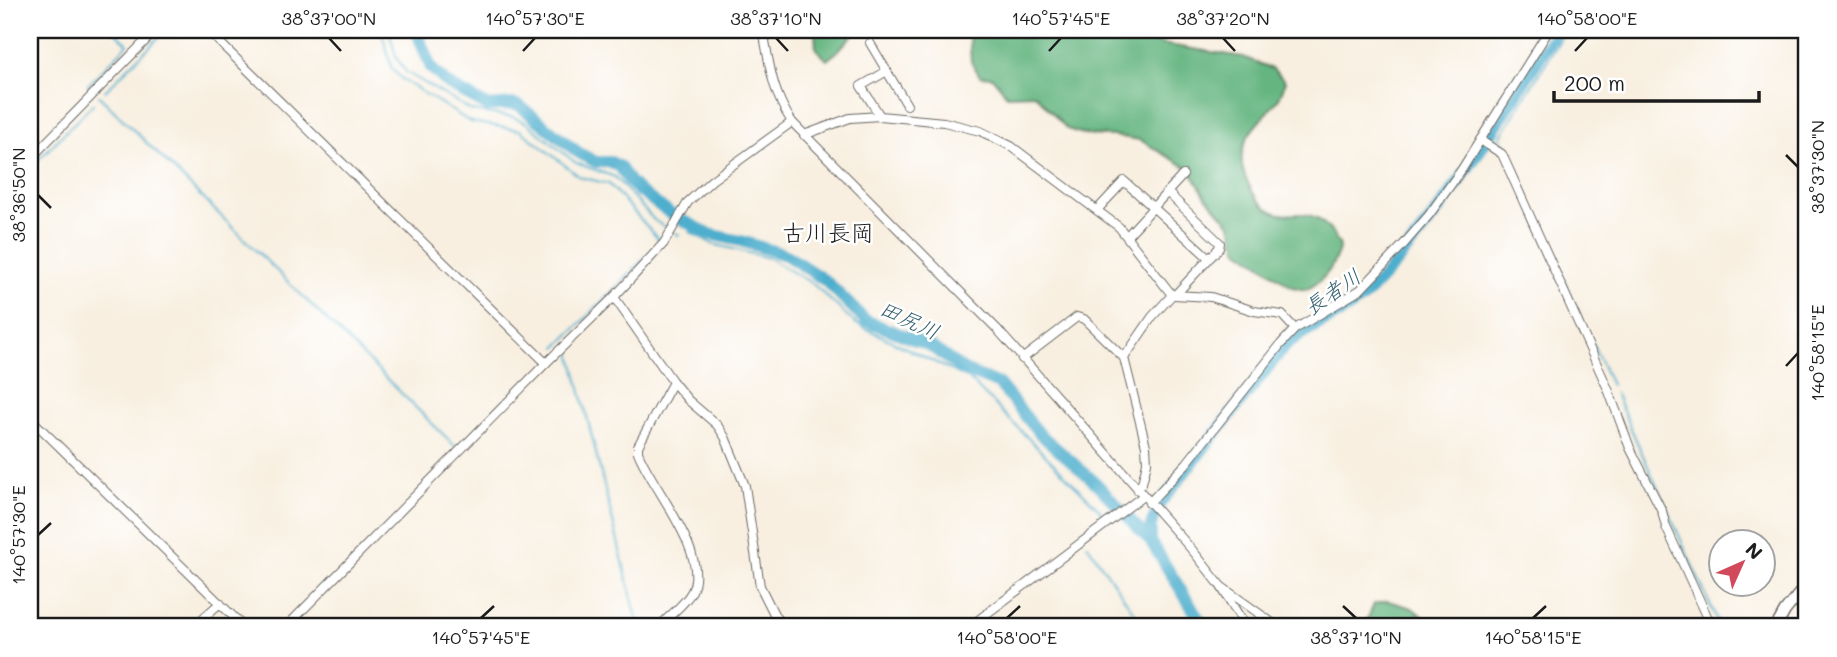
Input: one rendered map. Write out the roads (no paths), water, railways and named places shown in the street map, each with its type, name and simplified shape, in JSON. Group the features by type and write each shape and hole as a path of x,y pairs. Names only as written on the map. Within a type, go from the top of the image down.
{"main road":[{"path":"1776,627 1807,583"}],"street":[{"path":"30,159 156,30"},
{"path":"207,30 546,363"},
{"path":"763,30 773,84 779,102 792,122 971,302 1160,514 1220,585 1246,627"},
{"path":"970,627 1129,507 1146,499 1186,464 1295,329 1350,298 1366,285 1429,215 1484,142 1549,30"},
{"path":"870,43 907,105"},
{"path":"880,117 861,86 887,71"},
{"path":"804,135 850,118 880,117 944,122 980,131 1011,146 1097,210 1127,236 1174,294 1225,299 1254,311 1282,315 1295,329"},
{"path":"286,627 614,297 664,243 688,202 712,180 792,122"},
{"path":"1484,142 1502,154 1608,389 1639,469 1662,511 1666,527 1712,627"},
{"path":"1127,236 1183,175"},
{"path":"1097,210 1124,181 1209,258"},
{"path":"1124,358 1152,317 1219,248 1219,240 1167,192"},
{"path":"614,297 673,382 688,400 717,425 725,437 745,485 760,586 783,627"},
{"path":"1022,359 1077,317 1084,319 1124,358 1146,446 1147,463 1142,483 1146,499"},
{"path":"659,627 670,613 688,599 696,580 688,544 638,452 638,446 673,382"},
{"path":"30,418 244,627"},
{"path":"1220,585 1278,627"},
{"path":"193,627 220,603"}],"waterway":[{"path":"90,88 88,85 128,44 113,30"},
{"path":"105,91 166,30"},
{"path":"381,30 392,69 403,80 470,122 520,130 580,177 609,184 661,242"},
{"path":"389,30 396,57 406,72 472,111 513,117 527,123 576,163 615,177 654,220 668,230"},
{"name":"田尻川","path":"416,30 431,68 448,84 487,106 520,106 579,153 596,162 611,162 620,167 639,191 671,214 709,234 786,255 826,281 865,320 930,346 964,370 999,384 1040,434 1096,483 1151,542 1204,627"},
{"name":"長者川","path":"1151,542 1151,525 1161,502 1286,345 1362,299 1424,230 1492,132 1557,30"},
{"path":"1566,30 1500,137 1611,385"},
{"path":"99,96 458,449"},
{"path":"30,168 93,104"},
{"path":"690,232 713,244 769,258 813,284 855,323 969,379 1099,509 1104,517 1081,536 1083,538"},
{"path":"675,233 679,235"},
{"path":"557,347 647,256"},
{"path":"570,348 639,627"},
{"path":"1615,393 1720,627"},
{"path":"1087,544 1144,627"}],"district":[{"name":"古川長岡","path":"828,232"}]}
